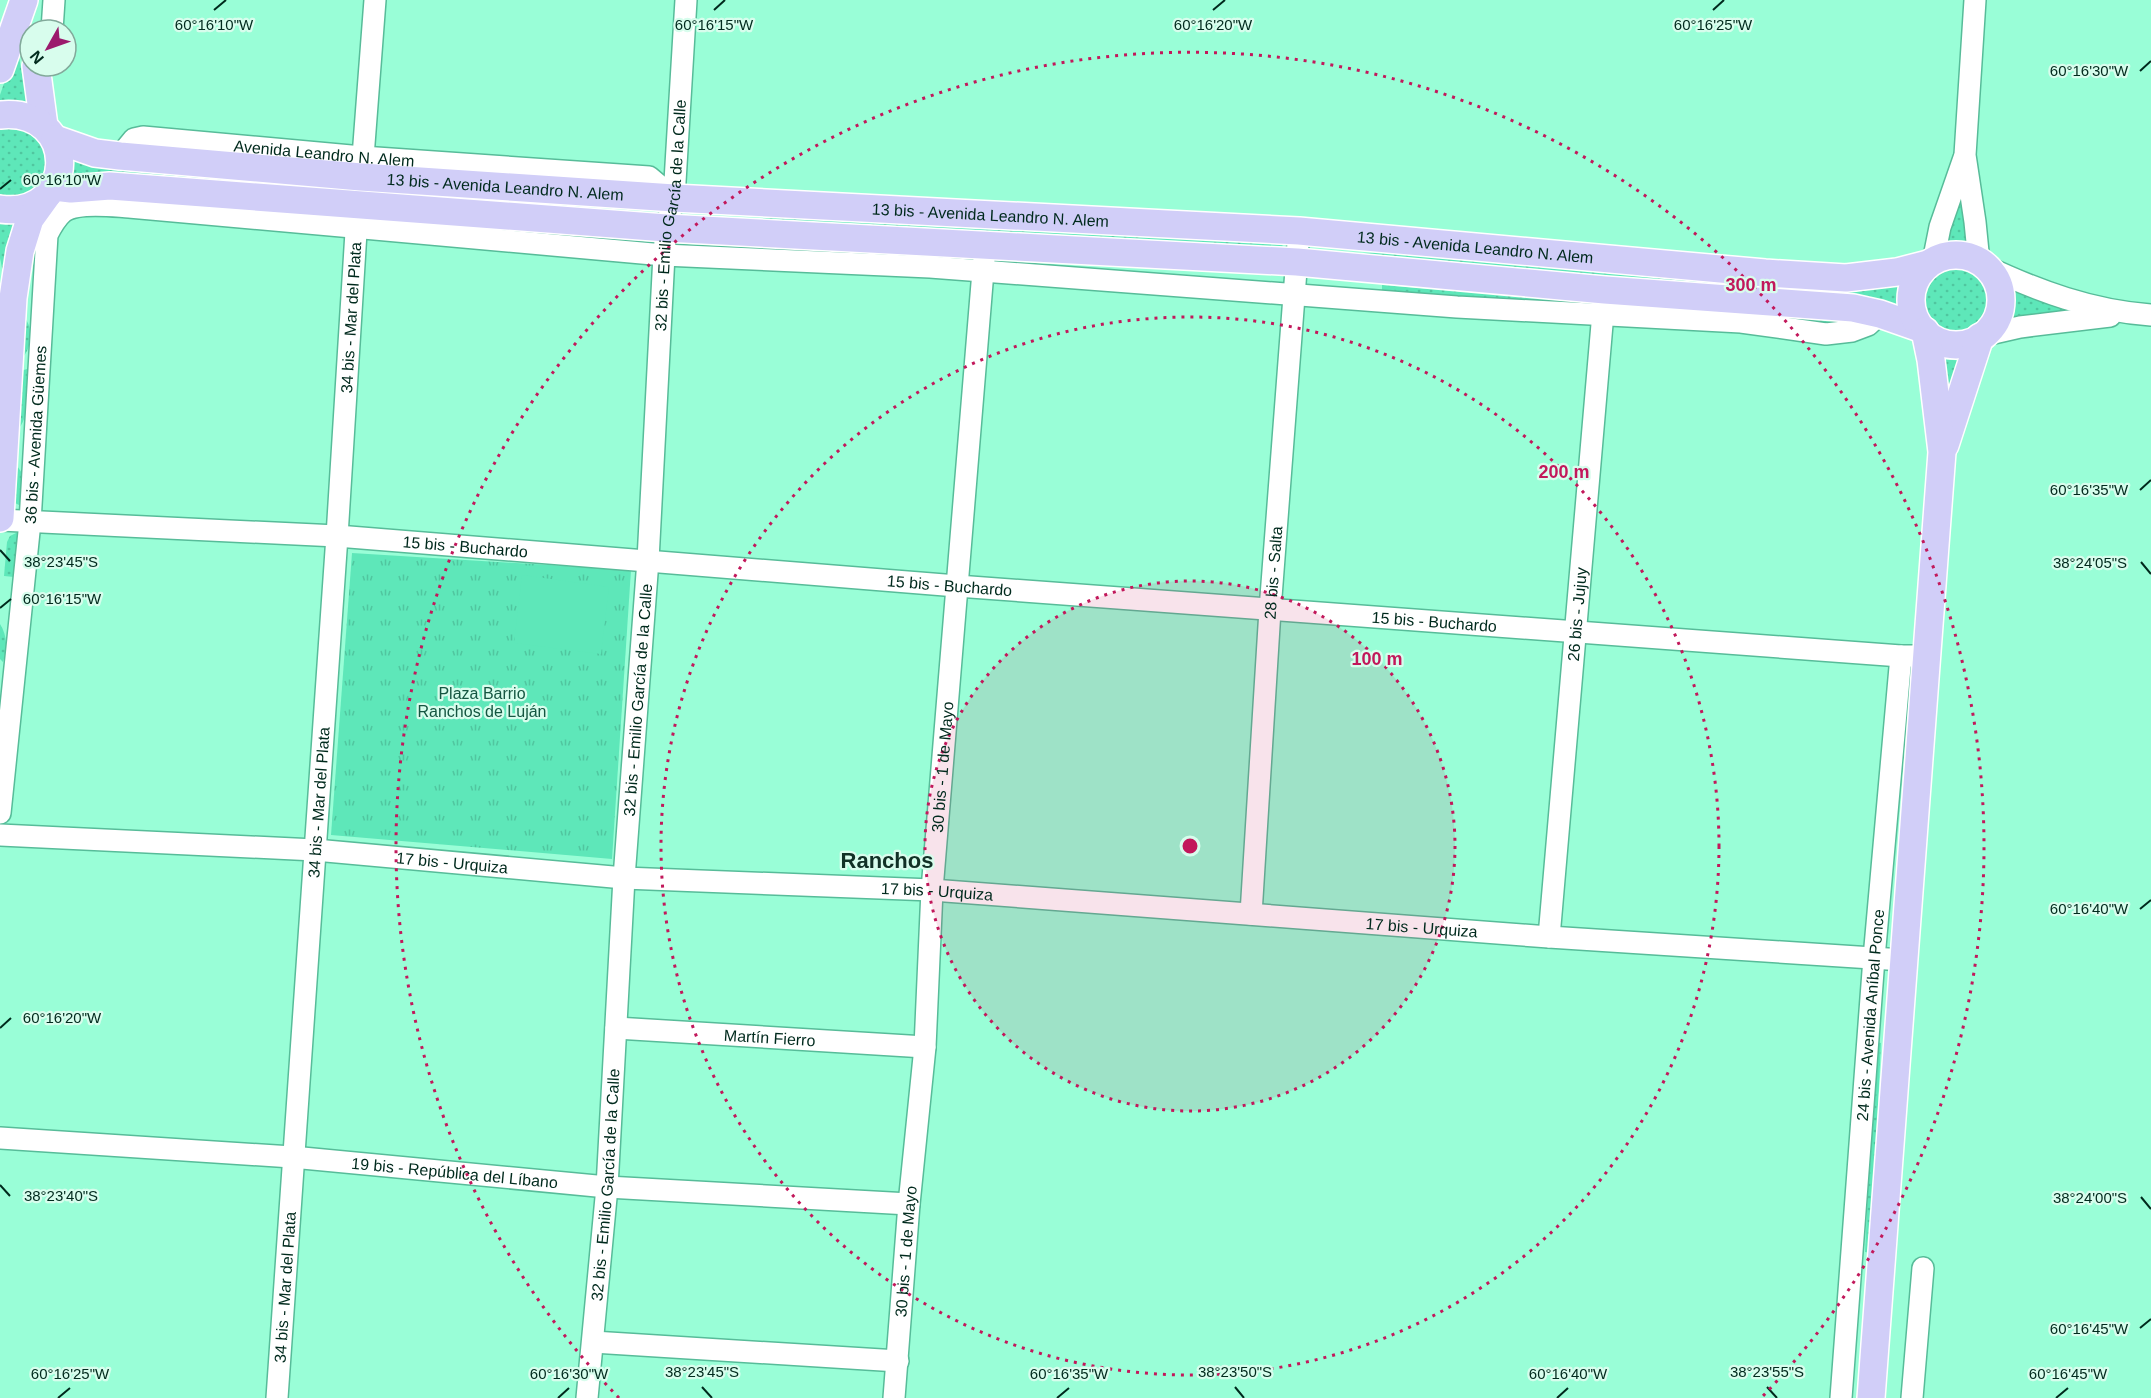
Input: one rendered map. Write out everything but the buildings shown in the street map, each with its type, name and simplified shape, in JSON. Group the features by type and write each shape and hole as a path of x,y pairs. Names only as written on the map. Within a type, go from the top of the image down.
{"main road":[{"path":"0,69 24,0"},
{"path":"28,0 30,18"},
{"path":"0,209 14,211 30,208 51,191 60,171 60,154 50,132 39,78"},
{"name":"13 bis - Avenida Leandro N. Alem","path":"0,115 14,114 30,117 50,132 95,153 120,156 362,167 674,198 1299,231 1765,273 1846,278 1897,272 1931,263"},
{"name":"13 bis - Avenida Leandro N. Alem","path":"51,191 110,186 357,217 666,228 1297,262 1604,302 1853,308 1880,314 1922,330"},
{"name":"36 bis - Avenida Güemes","path":"0,519 13,298 20,251 30,219 51,191"},
{"path":"1955,255 1969,257 1982,264 1995,279 2001,299 1994,325 1983,336 1969,344 1951,345 1934,339 1922,330 1913,315 1911,301 1912,287 1919,274 1941,257 1955,255"},
{"name":"24 bis - Avenida Aníbal Ponce","path":"1922,330 1931,360 1942,452"},
{"name":"24 bis - Avenida Aníbal Ponce","path":"1871,1398 1903,960 1913,656 1942,452 1983,336"}],"street":[{"path":"53,18 54,0"},
{"path":"362,167 375,0"},
{"name":"32 bis - Emilio García de la Calle","path":"587,1398 607,1187 624,878 648,560 664,255 666,228 674,198 686,0"},
{"path":"1975,0 1965,154 1982,264 2070,302 2141,315"},
{"path":"1931,263 1940,227 1965,154"},
{"name":"13 bis - Avenida Leandro N. Alem","path":"47,235 64,210 98,205 357,217 664,255 983,271 1456,307 1604,302"},
{"name":"34 bis - Mar del Plata","path":"277,1398 357,217"},
{"name":"28 bis - Salta","path":"1251,914 1270,610 1299,231"},
{"name":"36 bis - Avenida Güemes","path":"0,813 30,522 47,235"},
{"name":"30 bis - 1 de Mayo","path":"894,1398 909,1204 925,1047 932,890 985,244"},
{"name":"26 bis - Jujuy","path":"1549,937 1604,302"},
{"path":"1983,336 2020,327 2141,315"},
{"name":"15 bis - Buchardo","path":"0,519 337,536 1270,610 1913,656"},
{"name":"24 bis - Avenida Aníbal Ponce","path":"1841,1398 1874,958 1913,656"},
{"name":"17 bis - Urquiza","path":"0,834 315,850 624,878 932,890 1549,937 1903,960"},
{"name":"Martín Fierro","path":"616,1028 925,1047"},
{"name":"19 bis - República del Líbano","path":"0,1138 292,1157 607,1187 909,1204"},
{"path":"1912,1398 1923,1268"},
{"path":"593,1342 898,1361"}],"green space":[{"path":"17,45 18,78 23,78 27,103 0,101"},
{"path":"14,124 34,132 41,140 45,148 46,166 40,182 28,194 0,196 0,126"},
{"path":"69,154 656,206 655,211 590,205 556,209 68,184"},
{"path":"1964,192 1969,241 1947,241"},
{"path":"683,215 755,220 779,216 1283,240 1282,252 683,219"},
{"path":"0,222 18,225 4,278 0,258"},
{"path":"1309,249 1362,253 1415,251 1901,282 1897,309 1309,255"},
{"path":"1955,265 1968,268 1980,275 1987,287 1990,300 1987,313 1980,325 1968,332 1955,335 1942,332 1930,325 1923,313 1920,300 1923,287 1930,275 1942,268"},
{"path":"1382,285 1581,301 1578,307 1382,291"},
{"path":"2014,290 2070,311 2011,319"},
{"path":"1752,313 1859,322 1818,324"},
{"path":"22,314 29,326 31,339 23,358 18,363"},
{"path":"1939,359 1966,361 1947,416"},
{"path":"27,369 29,396 26,414 12,436 17,372"},
{"path":"10,456 22,473 23,507 15,503 11,491"},
{"path":"25,533 14,577 4,576 7,542 10,536"},
{"name":"Plaza Barrio Ranchos de Luján","path":"352,553 631,570 612,859 331,835"},
{"path":"522,575 609,587 601,654 514,643"},
{"path":"0,624 6,643 3,662 0,659"},
{"path":"1875,1042 1881,1043 1871,1253 1865,1252"}],"district":[{"name":"Ranchos","path":"887,860"}]}
